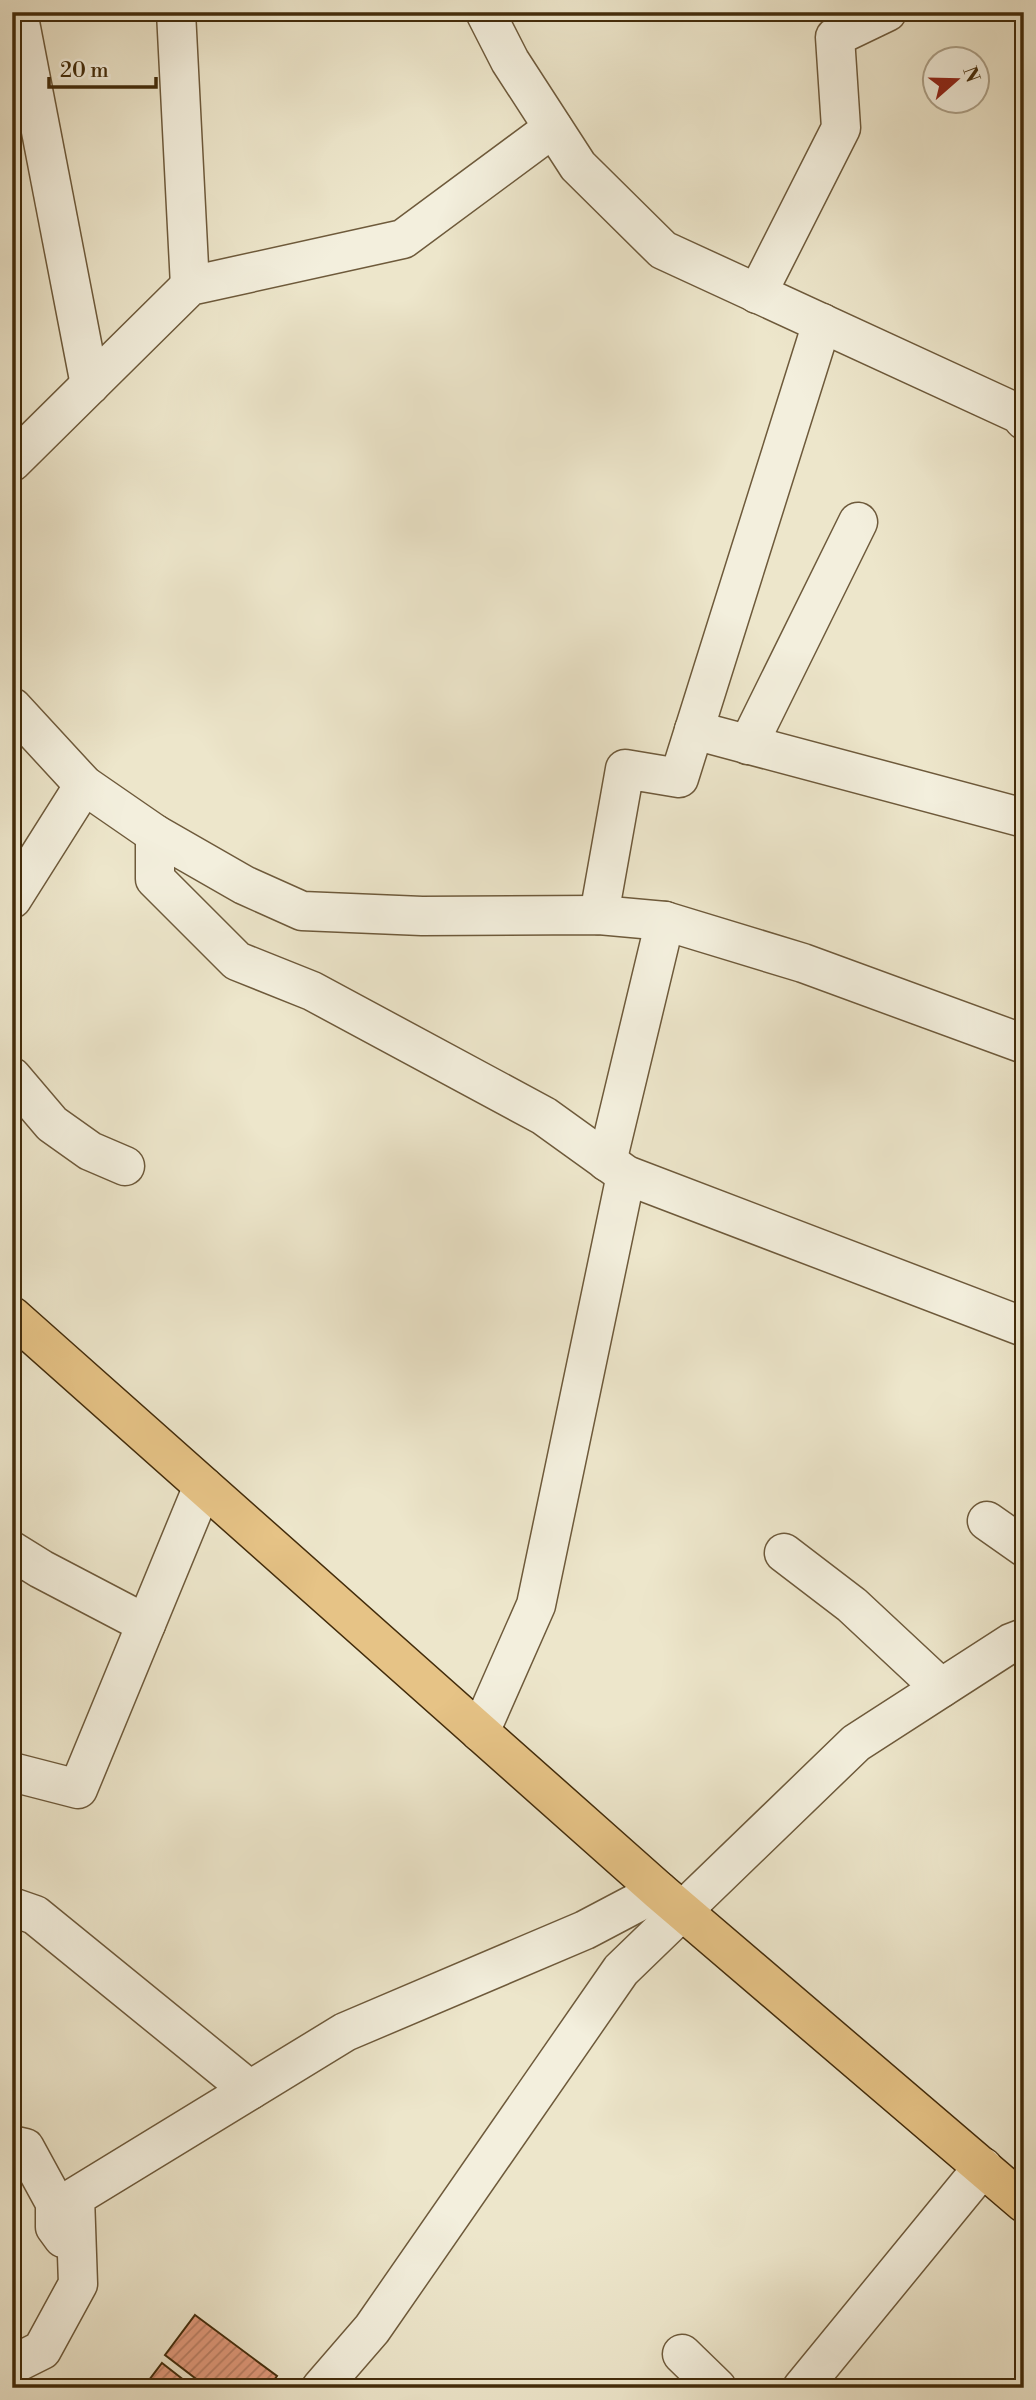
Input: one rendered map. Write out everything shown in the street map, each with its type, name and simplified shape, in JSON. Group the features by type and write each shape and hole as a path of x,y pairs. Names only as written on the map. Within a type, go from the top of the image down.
{"main road":[{"path":"12,1316 671,1901 1024,2203"}],"street":[{"path":"18,12 90,385"},
{"path":"176,12 190,286"},
{"path":"485,12 510,61 578,166 663,250 1022,415"},
{"path":"757,294 841,128 835,37 887,12"},
{"path":"12,462 190,286 403,239 553,128"},
{"path":"599,915 625,769 679,778 822,323"},
{"path":"748,745 858,522"},
{"path":"12,708 84,785 155,834 244,885 302,911 422,916 599,915 665,921 803,962 1024,1044"},
{"path":"694,730 1024,818"},
{"path":"12,899 84,785"},
{"path":"155,834 155,879 236,961 312,991 532,1109 617,1169 1024,1327"},
{"path":"480,1732 536,1605 665,921"},
{"path":"12,1077 52,1124 90,1151 125,1166"},
{"path":"12,1772 78,1789 203,1486"},
{"path":"987,1521 1024,1547"},
{"path":"12,1551 146,1624"},
{"path":"784,1553 852,1605 942,1688"},
{"path":"321,2388 372,2329 671,1901 856,1743 1011,1643 1024,1638"},
{"path":"12,2365 42,2350 78,2284 75,2197 345,2032 586,1930 671,1901"},
{"path":"12,1907 35,1915 250,2090"},
{"path":"12,2145 25,2148 55,2203 55,2227 77,2256"},
{"path":"802,2388 983,2167"},
{"path":"682,2354 717,2388"}],"building":[{"path":"195,2315 277,2376 268,2388 208,2388 165,2355"},
{"path":"162,2363 194,2388 143,2388"}]}
